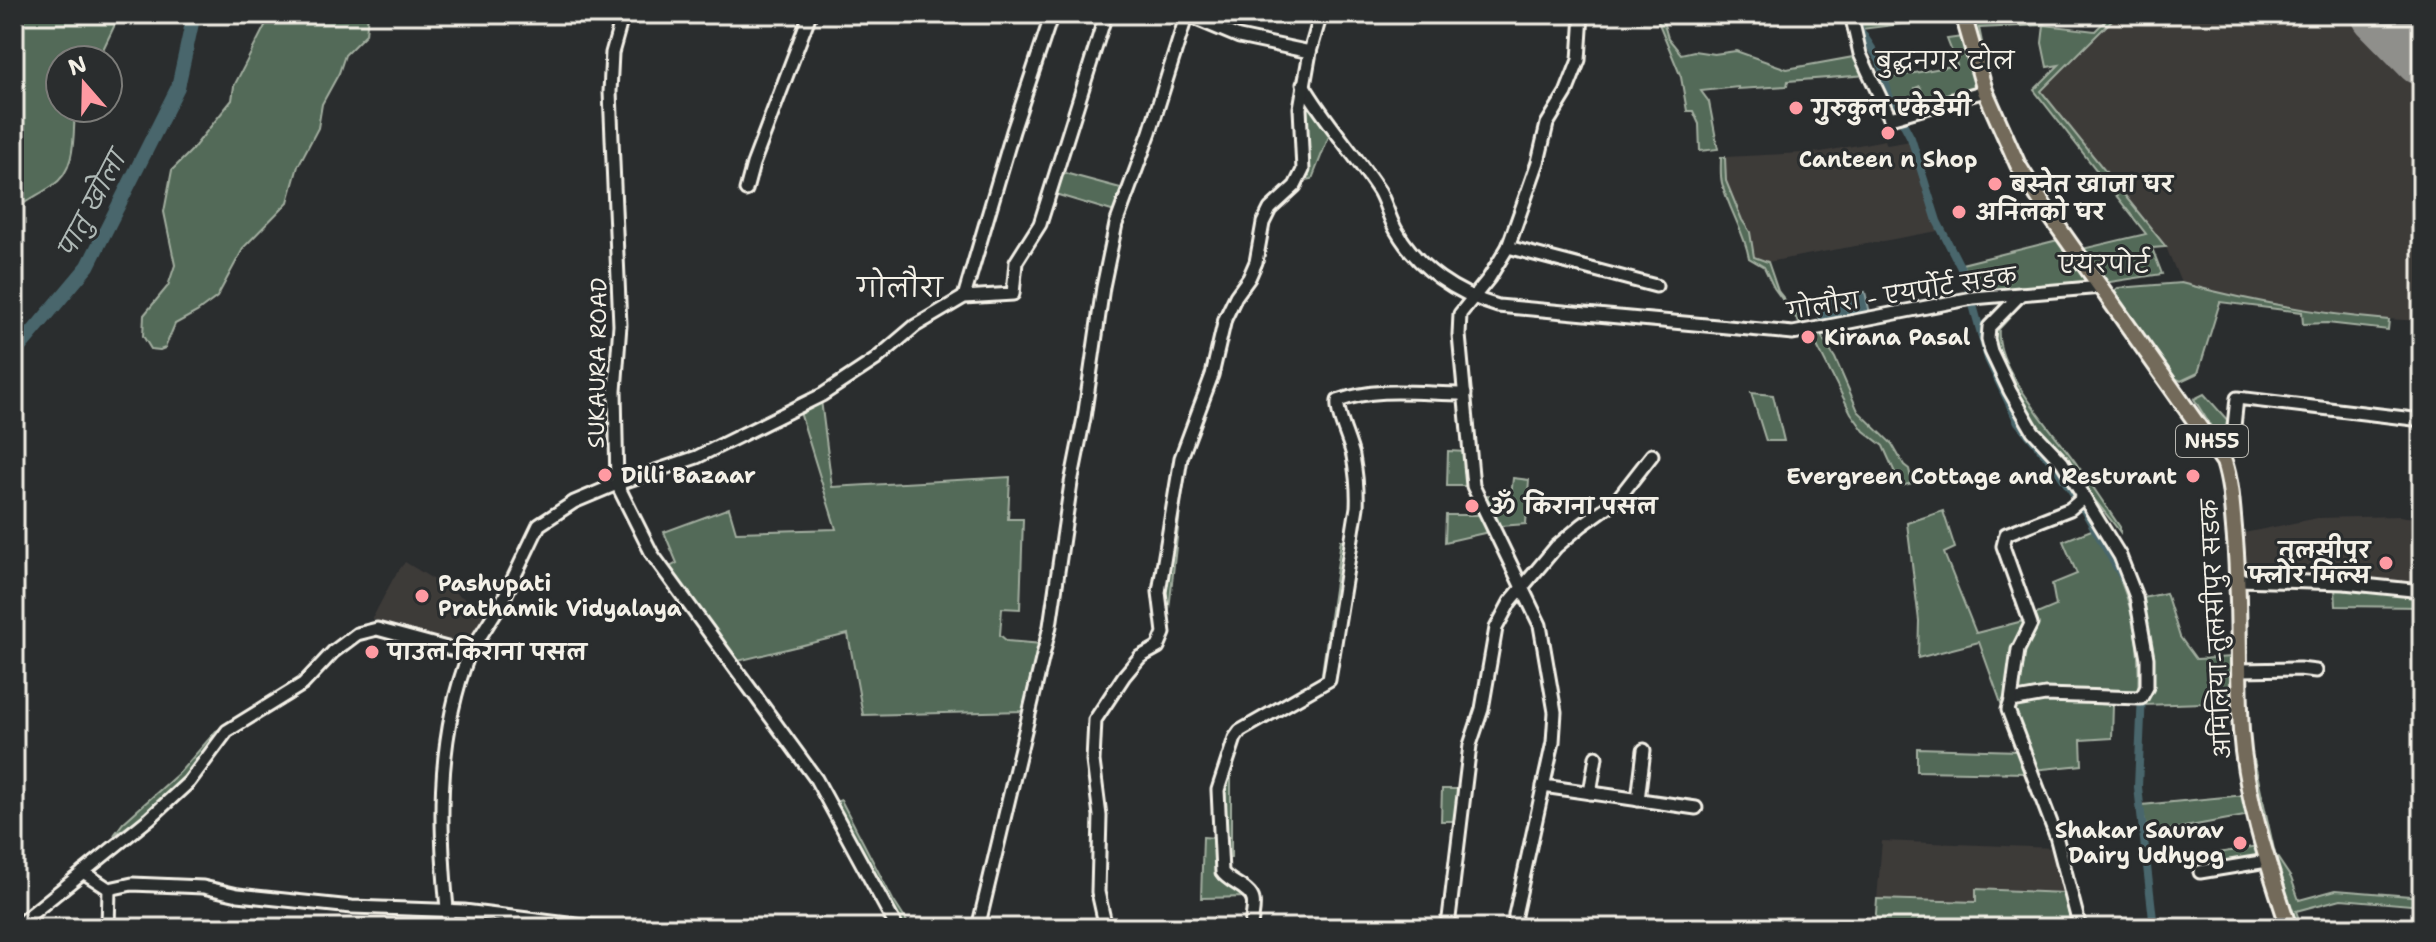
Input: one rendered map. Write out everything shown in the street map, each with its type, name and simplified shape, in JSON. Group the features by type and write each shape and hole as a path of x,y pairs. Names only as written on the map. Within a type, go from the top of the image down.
{"main road":[{"name":"अमिलिया-तुलसीपुर सडक","path":"1963,14 1985,91 2018,165 2049,214 2219,450 2230,484 2245,764 2267,861 2289,928"}],"street":[{"name":"SUKAURA ROAD","path":"617,484 615,391 620,325 610,92 612,53 623,14"},
{"path":"746,190 810,14"},
{"path":"964,297 1013,131 1052,14"},
{"path":"449,928 440,812 453,698 469,654 503,600 539,525 574,502 697,457 822,395 875,360 915,326 964,297 1013,294 1016,262 1040,224 1106,14"},
{"path":"978,928 1050,626 1103,287 1116,224 1158,108 1186,14 1239,37 1310,52"},
{"path":"1106,928 1098,892 1100,816 1093,761 1095,720 1124,676 1140,657 1158,647 1164,633 1159,592 1181,458 1212,375 1225,319 1256,262 1263,223 1270,209 1295,186 1303,170 1300,108 1310,52 1321,14"},
{"path":"1515,928 1515,915 1553,742 1555,712 1540,625 1473,486 1459,335 1460,314 1489,278 1508,247 1538,162 1547,124 1566,93 1579,60 1582,14"},
{"path":"1851,14 1860,54 1890,118 1985,91"},
{"path":"1303,84 1321,114 1379,192 1396,231 1425,267 1471,298"},
{"path":"1508,247 1656,286"},
{"name":"गोलौरा - एयर्पोर्ट सडक","path":"1471,298 1498,306 1793,333 1973,298 2102,287"},
{"path":"2011,701 2045,695 2141,698 2146,692 2147,658 2136,597 2120,556 2062,462 2033,431 1991,351 1989,327 2021,294"},
{"path":"1251,928 1251,895 1222,872 1218,790 1240,731 1329,680 1357,507 1358,483 1338,401 1390,390 1465,394"},
{"path":"2219,450 2233,436 2237,398 2422,420"},
{"path":"1443,928 1449,918 1470,745 1482,709 1496,628 1510,602 1556,547 1617,500 1652,455"},
{"path":"617,484 652,554 816,779 897,928"},
{"path":"2080,928 2056,836 2008,710 2018,650 2031,624 2003,546 2006,534 2070,509 2083,498"},
{"path":"2237,580 2344,583 2422,591"},
{"path":"14,928 150,818 189,782 227,731 303,684 333,652 357,634 377,629 469,654"},
{"path":"2239,670 2316,671"},
{"path":"1638,800 1644,750"},
{"path":"1590,793 1596,757"},
{"path":"1543,786 1696,808"},
{"path":"2200,872 2267,861"},
{"path":"83,872 109,889 132,884 203,887 238,895 352,907 515,916 624,928"},
{"path":"108,928 109,889"}],"shaded area":[{"path":"2118,14 2422,14 2422,321 2349,317 2181,283 2166,247 2041,91"},
{"path":"1885,140 1887,145 1911,141 1938,231 1768,262 1754,257 1750,232 1726,181 1725,157 1821,152"},
{"path":"2399,516 2422,519 2422,586 2242,576 2239,534 2318,518"},
{"name":"Pashupati Prathamik Vidyalaya","path":"405,562 490,614 476,638 465,646 372,619"},
{"path":"1882,841 2055,848 2064,893 1977,889 1977,902 1877,899"}],"green space":[{"path":"14,14 120,14 106,44 44,44 44,124 74,124 70,162 52,186 14,211"},
{"path":"271,14 368,14 366,34 345,55 322,104 318,128 298,166 288,202 244,247 217,297 175,324 165,348 151,349 143,336 144,315 168,286 175,265 164,212 172,170 232,100 234,86"},
{"path":"1655,14 1661,14 1668,38 1681,54 1736,51 1787,69 1859,56 1867,75 1788,81 1787,86 1701,91 1709,102 1718,149 1700,151 1699,124 1693,111 1687,111 1681,77"},
{"path":"1859,14 1957,14 1958,17 1862,29"},
{"path":"1965,14 2048,14 2044,25 1979,28 1990,81 1986,82"},
{"path":"2112,14 2118,14 2041,91 2166,247 2152,248 2162,274 2104,283 2078,250 2146,234 2034,90 2059,65 2047,67 2042,43 2044,25 2095,31"},
{"path":"1962,37 1978,88 1927,106 1920,86 1915,88 1922,107 1899,114 1890,96 1888,78 1957,65 1947,39"},
{"path":"1306,97 1336,136 1329,136 1312,179 1302,181 1307,157"},
{"path":"1721,157 1725,157 1726,181 1750,232 1754,257 1768,262 1778,291 1808,329 1803,328 1774,288 1764,267 1749,258 1722,183"},
{"path":"1061,172 1124,189 1115,212 1055,194"},
{"path":"2058,240 2089,284 1980,294 1962,264"},
{"path":"2181,283 2284,306 2389,320 2388,330 2327,323 2303,324 2302,312 2220,302 2198,373 2181,381 2175,378 2113,292 2118,288"},
{"path":"2010,307 2012,315 1999,329 2006,363 2028,400 2120,527 2120,532 2044,437 2011,385 1999,358 1992,330"},
{"path":"1891,317 1891,320 1821,336 1835,358 1858,411 1892,444 1909,469 1912,483 1901,486 1883,446 1864,431 1851,413 1811,334"},
{"path":"1751,393 1773,395 1784,441 1766,441"},
{"path":"2204,394 2230,423 2228,438 2220,441 2194,399"},
{"path":"821,400 832,487 1010,477 1008,519 1023,519 1020,609 1002,608 1000,635 1007,641 1042,644 1024,711 863,715 848,634 738,661 719,643 668,568 677,563 664,532 729,508 736,532 836,529 799,409"},
{"path":"1448,451 1467,452 1470,486 1447,486"},
{"path":"1185,466 1166,636 1165,588"},
{"path":"1513,478 1529,480 1526,524 1500,526 1484,495 1511,497"},
{"path":"1943,511 1955,548 1944,553 1976,633 2023,621 2026,627 2013,652 2008,700 2002,706 1979,642 1918,658 1919,621 1907,523"},
{"path":"1446,515 1485,515 1493,531 1445,542"},
{"path":"2094,529 2106,549 2130,608 2137,649 2138,694 2015,697 2019,657 2032,616 2056,606 2052,584 2077,574 2063,541"},
{"path":"1341,540 1347,541 1328,674 1321,681"},
{"path":"2335,588 2422,597 2422,607 2336,606"},
{"path":"2166,593 2180,637 2196,659 2233,657 2235,702 2143,705 2150,693 2143,598"},
{"path":"2047,700 2113,705 2112,738 2081,740 2082,765 2033,770 2012,711 2015,702"},
{"path":"222,728 174,788 145,814 114,835 123,823 180,772"},
{"path":"1917,748 2019,751 2026,773 1917,771"},
{"path":"1231,757 1231,858 1226,858 1221,790"},
{"path":"2246,759 2254,760 2275,854 2291,878 2299,900 2336,890 2422,897 2422,906 2341,899 2296,911 2302,928 2293,928"},
{"path":"1442,789 1461,789 1457,821 1441,821"},
{"path":"2245,795 2250,815 2147,834 2142,805"},
{"path":"841,800 911,928 905,928 833,803"},
{"path":"1203,837 1214,838 1218,872 1249,897 1201,898"},
{"path":"2258,846 2261,859 2198,869 2196,857"},
{"path":"1976,889 2064,893 2073,928 1875,928 1877,899 1976,902"}],"water":[{"path":"1865,292 1870,313 1821,324 1815,302"}],"waterway":[{"name":"पातु खोला","path":"14,354 88,266 178,87 194,14"},
{"path":"1857,14 1860,30 1880,61 1889,96 1911,138 1937,221 1965,276 1988,359 2018,422 2054,465 2080,503 2125,582"},
{"path":"2142,693 2138,787 2154,928"}],"taxiway":[{"path":"2422,213 2422,221"}],"runway":[{"path":"2378,14 2422,59"}],"place":[{"name":"गुरुकुल एकेडेमी","path":"1796,108"},
{"name":"Canteen n Shop","path":"1888,133"},
{"name":"बस्‍नेत खाजा घर","path":"1995,184"},
{"name":"अनिलको घर","path":"1959,212"},
{"name":"Kirana Pasal","path":"1808,337"},
{"name":"Dilli Bazaar","path":"605,475"},
{"name":"Evergreen Cottage and Resturant","path":"2193,476"},
{"name":"ॐ किराना पसल","path":"1472,506"},
{"name":"तुलसीपुर फ्लोर मिल्स","path":"2386,563"},
{"name":"Pashupati Prathamik Vidyalaya","path":"422,596"},
{"name":"पाउल किराना पसल","path":"372,652"},
{"name":"Shakar Saurav Dairy Udhyog","path":"2240,843"}],"district":[{"name":"बुद्धनगर टोल","path":"1945,61"},
{"name":"एयरपोर्ट","path":"2104,265"},
{"name":"गोलौरा","path":"900,288"}]}
